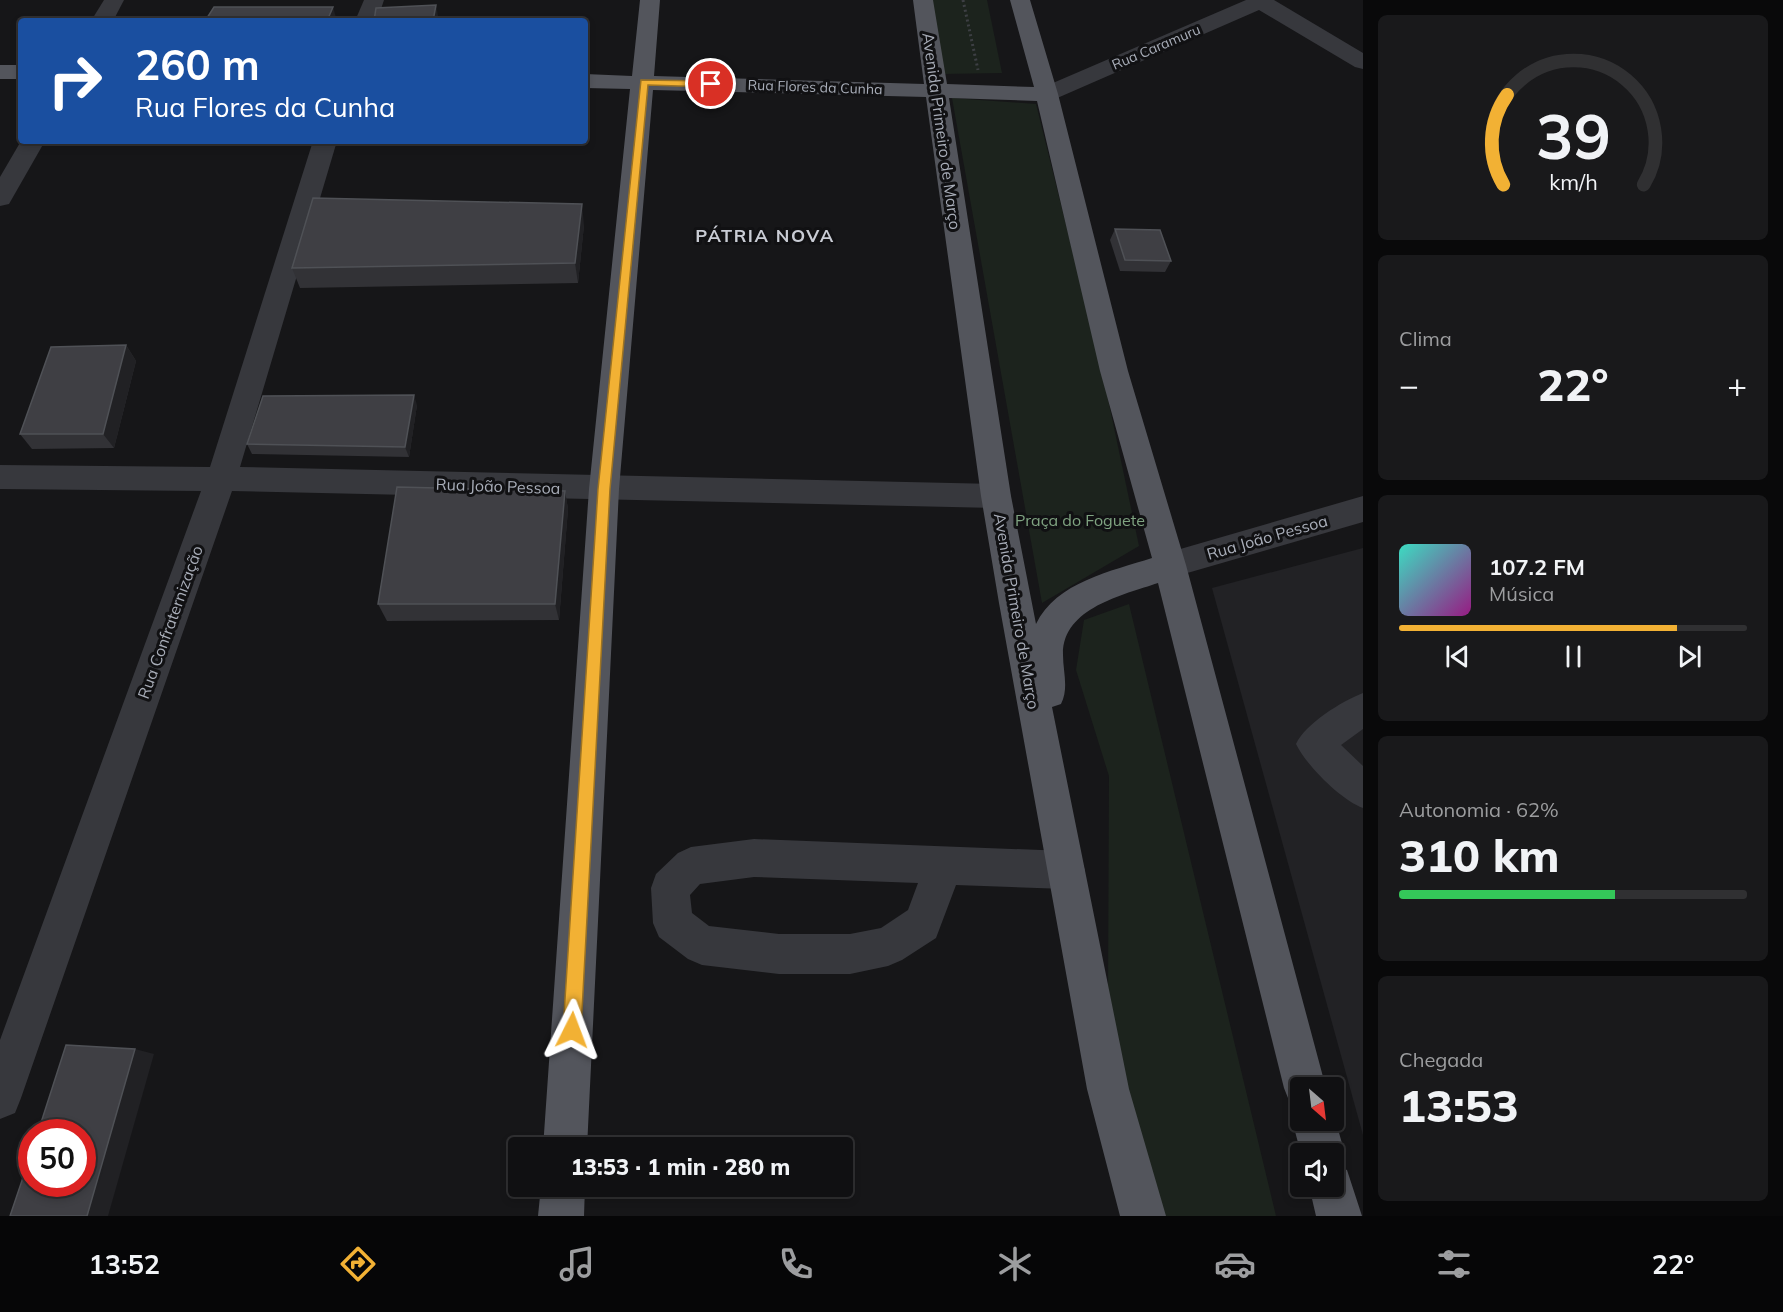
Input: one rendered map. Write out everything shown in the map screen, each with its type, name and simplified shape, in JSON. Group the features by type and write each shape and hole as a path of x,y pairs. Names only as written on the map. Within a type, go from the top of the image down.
{"main road":[{"path":"566,1137 604,489 650,0"},
{"name":"Avenida Primeiro de Março","path":"923,0 996,496 1108,1089 1143,1216"},
{"path":"1020,0 1047,94 1114,371 1170,565 1302,1077"},
{"path":"0,72 18,72"},
{"name":"Rua Flores da Cunha","path":"588,81 1047,94"},
{"path":"1064,863 1046,655 1049,630 1059,612 1077,600 1170,565"},
{"path":"561,1216 562,1197"},
{"path":"1334,1197 1339,1216"}],"street":[{"path":"104,18 114,0"},
{"path":"367,18 374,0"},
{"path":"1262,1 1363,62"},
{"name":"Rua Caramuru","path":"1047,94 1262,1"},
{"path":"0,198 31,144"},
{"name":"Rua Confraternização","path":"0,1098 221,478 324,144"},
{"name":"Rua João Pessoa","path":"0,477 221,478 604,489 996,496"},
{"name":"Rua João Pessoa","path":"1170,565 1363,509"},
{"path":"1363,709 1314,744 1363,791"},
{"path":"945,867 922,924 888,946 850,954 779,954 702,945 673,923 670,888 691,866 754,858 945,867 1064,863"}],"path":[{"path":"963,0 982,92"}],"shaded area":[{"path":"1363,548 1363,1135 1212,588"}],"green space":[{"path":"932,0 987,0 1002,73 942,74"},
{"name":"Praça do Foguete","path":"952,98 1036,104 1101,366 1139,546 1042,603"},
{"path":"1129,604 1276,1216 1158,1216 1124,1095 1108,996 1109,776 1076,670 1084,620"}],"building":[{"path":"436,5 434,18 374,18 376,8"},
{"path":"214,7 333,7 328,18 207,18"},
{"path":"313,198 582,204 575,263 292,268"},
{"path":"1115,229 1160,230 1171,261 1125,260"},
{"path":"126,345 103,434 20,434 51,347"},
{"path":"414,395 405,447 247,444 263,396"},
{"path":"397,487 565,491 555,604 378,604"},
{"path":"66,1045 135,1049 96,1185 96,1119 42,1119"},
{"path":"18,1192 18,1197 92,1197 87,1216 10,1216"}],"district":[{"name":"PÁTRIA NOVA","path":"765,236"}],"route":[{"path":"572,1030 604,489 644,82 711,84"}]}
